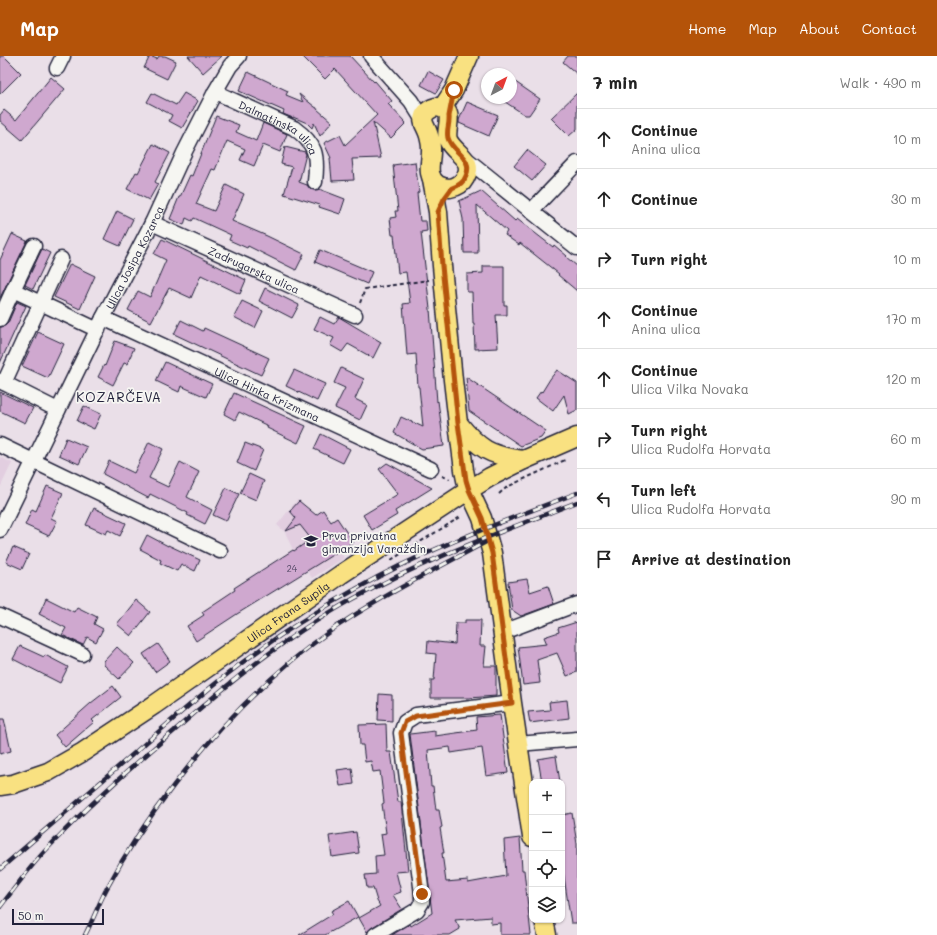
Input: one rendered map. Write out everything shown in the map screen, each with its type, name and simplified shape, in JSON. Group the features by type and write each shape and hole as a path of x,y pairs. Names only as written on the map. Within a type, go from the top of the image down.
{"main road":[{"path":"469,56 454,90 436,114 429,137 431,148 429,166 438,212 458,423 464,470 469,490 482,518 492,553 529,817"},
{"path":"436,114 450,120 447,132 448,139 464,157 468,169 467,175 444,199 438,212"},
{"path":"432,179 436,183 447,188 458,184"},
{"path":"458,423 478,446 498,456 524,460"},
{"name":"Ulica Frana Supila","path":"0,786 13,784 48,772 83,752 340,575 469,490 524,460 577,437"},
{"path":"545,923 547,935"}],"street":[{"name":"Ulica Josipa Kozarca","path":"0,530 58,410 152,223 184,153 215,92 230,66 239,56"},
{"path":"371,56 411,102 436,114"},
{"name":"Dalmatinska ulica","path":"215,92 294,128 303,135 311,144 316,155 317,166 315,182"},
{"path":"464,157 577,248"},
{"path":"531,212 577,162"},
{"path":"458,184 477,177 489,178"},
{"name":"Zadrugarska ulica","path":"152,223 355,315"},
{"path":"0,318 34,246"},
{"path":"58,410 2,382 61,259"},
{"name":"Ulica Hinka Krizmana","path":"13,290 41,303 101,324 431,469"},
{"path":"0,444 220,551"},
{"path":"503,632 577,604"},
{"path":"0,616 82,654"},
{"path":"377,935 417,910 422,902 401,733 405,722 416,716 512,703"},
{"path":"518,744 577,739"}],"path":[{"path":"355,315 365,289 444,278"},
{"path":"498,494 507,487 570,458"}],"shaded area":[{"path":"0,457 12,463 0,488"},
{"name":"Prva privatna gimanzija Varaždin","path":"297,500 316,515 344,558 312,578 293,550 285,532 277,525"}],"building":[{"path":"0,56 4,56 21,73 0,94"},
{"path":"150,56 157,59 159,56 165,56 176,61 167,79 144,68"},
{"path":"188,56 222,56 203,73"},
{"path":"302,56 350,56 374,82 375,81 392,101 388,104 406,123 391,138 373,122 381,158 352,159 354,180 332,181 331,158 324,143 340,135 345,145 377,115 335,69 325,79"},
{"path":"568,56 577,56 577,74 563,62"},
{"path":"428,71 444,80 436,93 421,85"},
{"path":"248,72 288,91 286,95 303,102 299,94 332,122 320,136 314,123 312,128 307,123 283,114 284,111 239,91"},
{"path":"51,77 65,89 22,140 0,121 0,115 4,110 16,120"},
{"path":"517,83 540,99 529,115 525,115 508,104 517,104"},
{"path":"152,93 176,105 184,93 198,101 182,128 169,121 172,115 147,102"},
{"path":"577,93 577,129 569,136 551,118"},
{"path":"467,102 498,115 489,136 459,123"},
{"path":"216,116 239,125 236,132 256,141 263,123 287,134 280,152 263,145 254,166 240,160 245,149 227,141 215,170 212,169 196,204 214,211 226,185 244,194 232,221 304,254 296,270 248,246 247,248 229,240 231,235 194,218 192,221 186,218 184,225 170,219 190,175 192,176"},
{"path":"153,144 170,153 155,182 158,184 149,200 127,189 136,172 138,173"},
{"path":"285,147 305,152 306,154 299,182 307,185 310,189 319,189 345,199 340,214 319,207 320,205 284,194 292,167 281,164"},
{"path":"527,150 546,165 532,181 514,166"},
{"path":"415,162 419,192 417,193 420,221 426,221 427,231 421,232 430,309 437,402 438,401 444,446 422,449 394,433 401,417 423,427 416,354 407,355 403,304 410,303 406,272 398,273 394,235 392,235 390,218 396,217 395,211 398,211 393,165"},
{"path":"481,191 515,221 517,219 553,247 554,245 577,266 577,291 558,275 559,274 520,243 519,245 505,235 507,231 477,205 478,253 464,253 463,219 459,201"},
{"path":"117,211 133,219 120,246 104,239"},
{"path":"12,234 27,241 0,298 0,260"},
{"path":"162,239 246,280 240,294 201,275 191,298 169,288 151,322 128,310 138,291 150,297 166,260 154,254"},
{"path":"42,249 50,253 33,289 25,285"},
{"path":"320,250 372,272 367,284 315,262"},
{"path":"70,264 95,276 80,309 54,297"},
{"path":"483,266 504,266 504,305 507,305 507,315 496,315 498,348 475,349 472,292 467,292 467,274 483,273"},
{"path":"265,288 299,305 292,318 259,301"},
{"path":"242,301 263,311 255,328 234,317"},
{"path":"17,302 26,306 0,363 0,327 5,326 8,323"},
{"path":"320,317 334,324 339,317 381,342 373,358 348,344 342,352 330,345 334,338 314,329"},
{"path":"181,320 203,331 204,328 269,358 261,375 174,334"},
{"path":"38,332 64,344 48,378 22,366"},
{"path":"115,341 134,348 127,364 124,363 113,385 98,377 104,365 105,366"},
{"path":"165,362 212,384 206,397 181,386 179,392 156,381"},
{"path":"341,368 364,379 355,399 367,405 360,420 335,408 345,388 334,383"},
{"path":"294,370 325,384 317,401 286,386"},
{"path":"557,370 577,383 577,410 569,414 564,395 553,411 536,398"},
{"path":"466,377 546,431 541,438 521,446 469,411"},
{"path":"0,392 33,408 25,423 0,411"},
{"path":"234,393 306,426 298,443 239,412 235,420 224,414"},
{"path":"84,406 101,414 94,429 77,421"},
{"path":"321,434 350,449 343,463 314,449"},
{"path":"66,438 87,447 79,464 59,455"},
{"path":"149,442 163,449 149,478 168,487 180,462 199,472 187,497 212,510 205,524 187,515 188,513 150,494 148,498 103,474 109,461 134,473"},
{"path":"245,443 263,450 254,471 237,463"},
{"path":"387,463 432,488 395,511 397,515 372,530 363,515 398,494 379,469"},
{"path":"249,474 264,481 256,500 240,493"},
{"path":"47,486 63,493 51,518 57,521 49,536 25,525 32,509 36,511"},
{"path":"226,488 239,494 226,521 213,515"},
{"path":"299,501 316,515 323,510 331,522 337,518 353,542 196,641 187,626 204,615 202,612 235,590 234,588 311,539 300,525 286,531 296,518 290,511"},
{"path":"94,508 126,523 120,536 108,530 106,534 86,525"},
{"path":"147,535 200,560 195,571 181,564 177,571 160,563 161,560 140,549"},
{"path":"13,547 29,554 22,569 6,562"},
{"path":"527,579 530,592 548,586 554,604 521,616 512,610 508,582"},
{"path":"46,598 74,612 77,607 97,617 94,624 103,629 96,642 87,637 83,645 62,635 66,628 39,614"},
{"path":"136,600 150,612 131,636 117,624"},
{"path":"465,620 481,620 480,646 486,646 484,666 496,666 496,696 431,698 431,680 434,680 436,654 427,653 428,641 455,644 456,623 465,623"},
{"path":"577,622 577,672 567,676 557,653 537,660 540,683 523,685 518,647 547,644 544,637 559,632 558,628"},
{"path":"158,644 170,661 155,672 143,654"},
{"path":"20,646 44,657 45,655 68,667 60,683 13,659"},
{"path":"117,647 134,663 119,679 104,665 104,661"},
{"path":"113,686 121,697 92,720 94,722 65,747 55,735 91,703"},
{"path":"379,694 392,695 392,721 378,720"},
{"path":"567,700 569,718 530,723 528,712 550,710 549,702"},
{"path":"500,715 508,773 486,776 482,748 451,753 450,747 428,750 431,786 433,786 436,810 439,810 442,827 440,828 444,853 442,853 446,882 468,880 468,883 506,876 504,840 520,838 522,870 524,870 531,935 500,935 500,923 491,924 491,917 455,920 460,929 450,935 392,935 410,924 411,926 432,913 410,734 435,731 435,736 477,730 476,717"},
{"path":"0,719 4,719 11,751 0,754"},
{"path":"386,724 387,752 391,752 398,802 401,802 408,871 396,872 401,892 393,895 402,909 367,932 359,918 380,906 373,888 367,888 365,875 376,874 375,856 384,855 381,834 386,833 380,771 373,772 371,761 365,762 363,745 360,745 359,725"},
{"path":"556,756 560,779 541,779 538,759"},
{"path":"352,768 354,784 340,786 337,770"},
{"path":"572,813 577,844 577,923 571,923 565,884 565,814"},
{"path":"356,832 359,853 332,857 329,836"},
{"path":"349,901 358,917 325,935 299,935 333,914 331,911"}],"railway":[{"path":"0,869 201,695 256,652 322,608 410,561 465,537 577,493"},
{"path":"0,907 45,851 108,789 216,695 282,644 305,628 353,599 407,572 463,547 577,502"},
{"path":"85,935 114,875 147,822 210,741 249,700 291,661 336,627 391,593 486,542"}],"place":[{"name":"Prva privatna gimanzija Varaždin","path":"311,541"}],"district":[{"name":"KOZARČEVA","path":"119,396"}],"route":[{"path":"422,894 401,733 405,722 416,716 512,703 492,553 486,529 469,490 464,470 442,266 438,212 444,199 452,188 464,180 468,169 464,157 450,143 447,135 454,90"}]}
